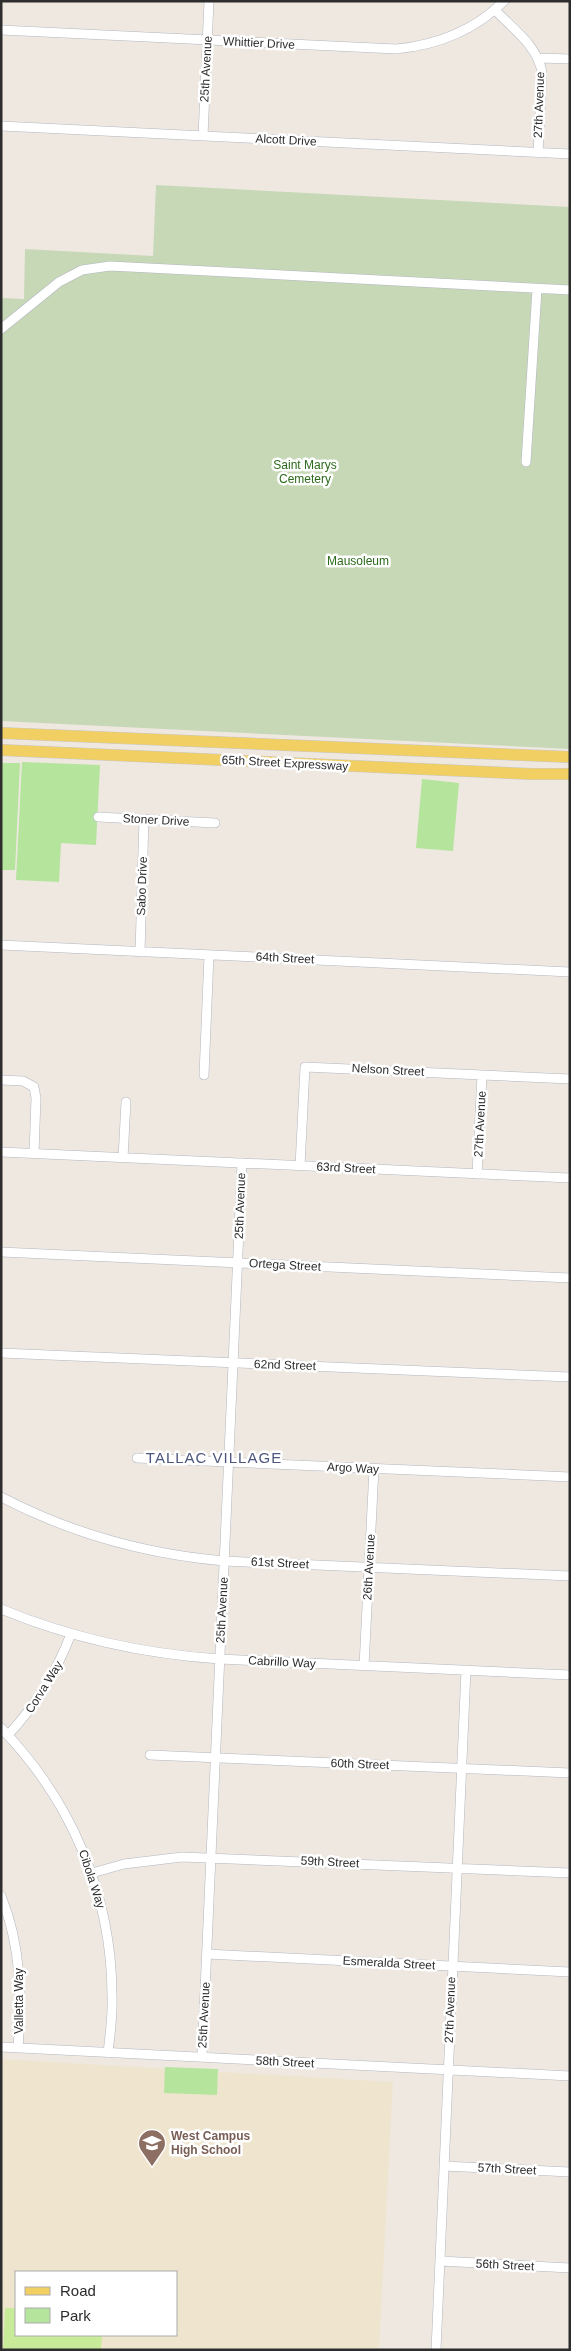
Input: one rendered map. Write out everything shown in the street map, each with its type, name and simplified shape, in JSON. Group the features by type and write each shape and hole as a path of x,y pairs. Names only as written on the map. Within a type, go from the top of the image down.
{"main road":[{"name":"65th Street Expressway","path":"1,733 570,757"},
{"name":"65th Street Expressway","path":"1,750 522,774 570,774"}],"street":[{"name":"25th Avenue","path":"203,136 210,1"},
{"name":"Whittier Drive","path":"1,30 396,49 415,47 446,39 466,30 495,10 504,1"},
{"path":"495,10 532,46 539,58 570,59"},
{"name":"27th Avenue","path":"538,153 542,72 539,58"},
{"name":"Alcott Drive","path":"1,126 570,154"},
{"path":"1,329 59,282 82,270 110,266 570,290"},
{"path":"526,462 537,289"},
{"name":"Stoner Drive","path":"98,817 215,823"},
{"name":"Sabo Drive","path":"140,952 144,819"},
{"name":"64th Street","path":"1,945 570,972"},
{"path":"204,1075 209,955"},
{"name":"Nelson Street","path":"300,1166 305,1066 570,1079"},
{"name":"27th Avenue","path":"477,1174 482,1075"},
{"path":"1,1080 23,1081 34,1087 36,1098 34,1153"},
{"path":"123,1158 126,1102"},
{"name":"63rd Street","path":"1,1152 570,1178"},
{"name":"25th Avenue","path":"202,2057 242,1163"},
{"name":"Ortega Street","path":"1,1252 570,1278"},
{"name":"62nd Street","path":"1,1353 570,1377"},
{"name":"Argo Way","path":"137,1458 570,1477"},
{"name":"26th Avenue","path":"364,1666 374,1469"},
{"name":"61st Street","path":"1,1497 63,1526 98,1538 170,1555 224,1561 570,1576"},
{"name":"Cabrillo Way","path":"1,1609 72,1634 134,1649 220,1659 570,1675"},
{"name":"Corva Way","path":"5,1732 27,1714 47,1686 61,1661 72,1634"},
{"name":"27th Avenue","path":"436,2350 466,1670"},
{"name":"Cibola Way","path":"5,1732 40,1773 59,1802 75,1831 92,1873 106,1925 112,1971 108,2053"},
{"name":"60th Street","path":"150,1755 570,1773"},
{"name":"59th Street","path":"92,1873 153,1859 212,1857 570,1873"},
{"name":"Valletta Way","path":"1,1896 12,1927 20,1977 18,2048"},
{"name":"Esmeralda Street","path":"207,1954 570,1972"},
{"name":"58th Street","path":"1,2047 570,2076"},
{"name":"57th Street","path":"444,2166 570,2172"},
{"name":"56th Street","path":"440,2261 570,2268"}],"shaded area":[{"path":"1,2059 393,2082 379,2350 1,2350"}],"green space":[{"name":"Saint Marys Cemetery","path":"156,185 570,207 570,749 1,721 1,298 24,299 25,249 153,256"},
{"path":"22,762 100,765 96,845 61,843 59,882 16,880"},
{"path":"1,763 20,763 15,870 1,870"},
{"path":"422,779 459,783 453,851 416,848"},
{"path":"165,2067 218,2069 217,2095 164,2093"},
{"path":"5,2308 15,2308 15,2336 102,2336 101,2350 3,2350"}],"place":[{"name":"West Campus High School","path":"152,2167"}],"district":[{"name":"TALLAC VILLAGE","path":"214,1458"}],"park label":[{"name":"Mausoleum","path":"358,561"}]}
